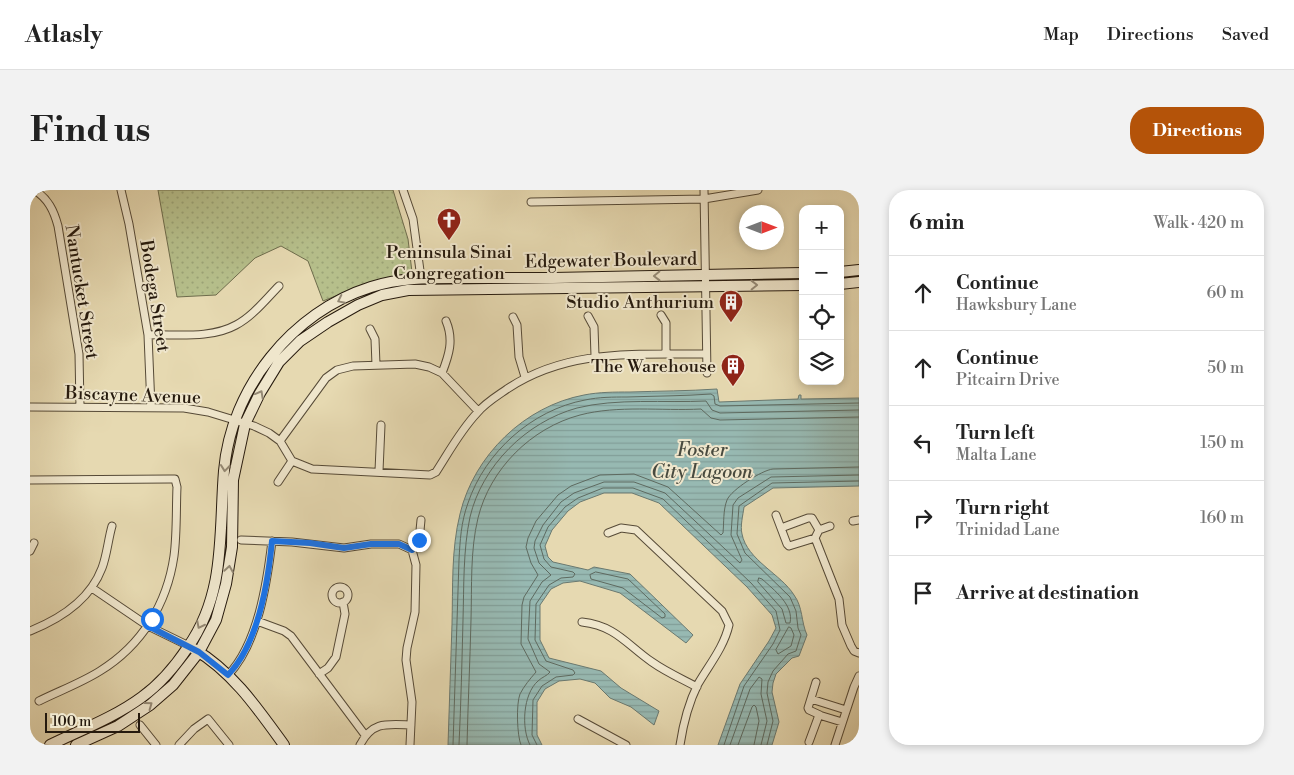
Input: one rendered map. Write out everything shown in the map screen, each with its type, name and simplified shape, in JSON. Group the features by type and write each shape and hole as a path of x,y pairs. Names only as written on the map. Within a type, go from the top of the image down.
{"street":[{"name":"Nantucket Street","path":"34,190 46,200 58,226 79,354 80,407"},
{"name":"Bodega Street","path":"120,190 128,216 148,335 151,407"},
{"path":"404,190 413,219 421,278"},
{"path":"704,190 706,354 708,373"},
{"path":"531,202 704,199 758,190"},
{"path":"844,272 859,270"},
{"name":"Edgewater Boulevard","path":"50,745 112,716 143,696 166,675 189,646 205,614 218,570 224,469 227,451 240,422 250,388 270,355 293,332 315,315 338,301 371,287 421,278 552,278 799,273"},
{"name":"Edgewater Boulevard","path":"421,278 429,284 495,284 524,290"},
{"name":"Edgewater Boulevard","path":"356,306 362,297 385,289 416,283 421,278"},
{"path":"844,284 859,282"},
{"name":"Edgewater Boulevard","path":"76,745 118,726 150,705 173,685 199,652 216,620 226,584 232,547 233,480 240,422 280,362 300,341 328,322 371,298 408,290 799,285"},
{"path":"148,335 206,334 229,328 254,312 279,286"},
{"path":"661,315 666,323 666,354"},
{"path":"588,316 594,327 595,356"},
{"path":"513,317 517,325 519,358 525,377"},
{"path":"442,373 450,354 450,331 446,321"},
{"path":"370,329 375,338 376,364"},
{"path":"478,412 442,373 422,365 376,364 344,367 332,373 321,384 280,441 292,461 312,469 379,471 425,475 436,472 459,434 478,412 494,398 525,377 563,363 595,356 706,354"},
{"name":"Biscayne Avenue","path":"30,407 184,408 208,412 240,422 269,433 280,441"},
{"path":"379,471 381,425"},
{"path":"278,482 292,461"},
{"path":"30,480 175,479 177,487 174,555 164,597 148,626 115,661 90,676 39,701"},
{"path":"776,515 789,546 815,538 819,530 830,526"},
{"path":"781,528 812,518 819,530"},
{"path":"410,745 412,702 406,660 415,612 416,565 412,550 419,540 422,520"},
{"path":"30,630 66,613 92,588 102,568 112,526"},
{"path":"608,533 621,528 636,530 722,611 729,625 727,637 697,687 682,730 680,745"},
{"path":"815,538 839,599 842,625 854,651 859,653"},
{"path":"241,540 310,543 344,548 371,544 399,544 412,550"},
{"path":"228,675 239,660 257,621 268,577 272,541"},
{"path":"30,551 34,543"},
{"path":"92,588 148,626 199,652 228,675 256,707 284,745"},
{"path":"319,674 328,668 336,657 345,614 343,602"},
{"path":"257,621 284,631 291,636 365,735"},
{"path":"582,622 596,624 610,630 653,663 697,687"},
{"path":"835,745 859,676"},
{"path":"816,682 809,710 842,722"},
{"path":"811,699 846,710"},
{"path":"809,742 816,719 820,715"},
{"path":"179,745 194,728 208,718 229,745"},
{"path":"578,719 626,745"},
{"path":"140,725 156,745"},
{"path":"360,745 365,735 379,725 411,725"}],"green space":[{"path":"158,190 393,190 408,239 412,272 363,285 323,301 308,261 281,246 255,258 216,295 177,297"}],"water":[{"name":"Foster City Lagoon","path":"717,389 719,402 798,399 799,395 801,395 801,399 859,398 859,486 773,488 744,507 741,528 745,543 750,552 781,580 794,595 799,604 807,635 799,656 792,658 776,674 773,683 772,692 779,722 772,745 718,745 740,684 776,628 772,615 747,587 659,503 632,493 604,493 580,502 568,511 552,530 545,546 548,557 553,562 588,570 594,567 630,574 693,635 686,643 620,593 580,581 563,583 551,589 540,605 540,640 549,658 601,671 621,688 659,711 654,725 631,707 610,698 595,683 580,679 559,681 545,689 537,702 537,735 542,745 448,745 455,541 460,514 467,492 477,472 490,453 523,422 542,410 562,401 601,393"}],"place":[{"name":"Peninsula Sinai Congregation","path":"449,241"},
{"name":"Studio Anthurium","path":"731,323"},
{"name":"The Warehouse","path":"733,387"}],"route":[{"path":"152,619 148,626 206,656 228,675 239,660 257,621 268,577 272,541 310,543 344,548 371,544 399,544 412,550 419,540"}]}
